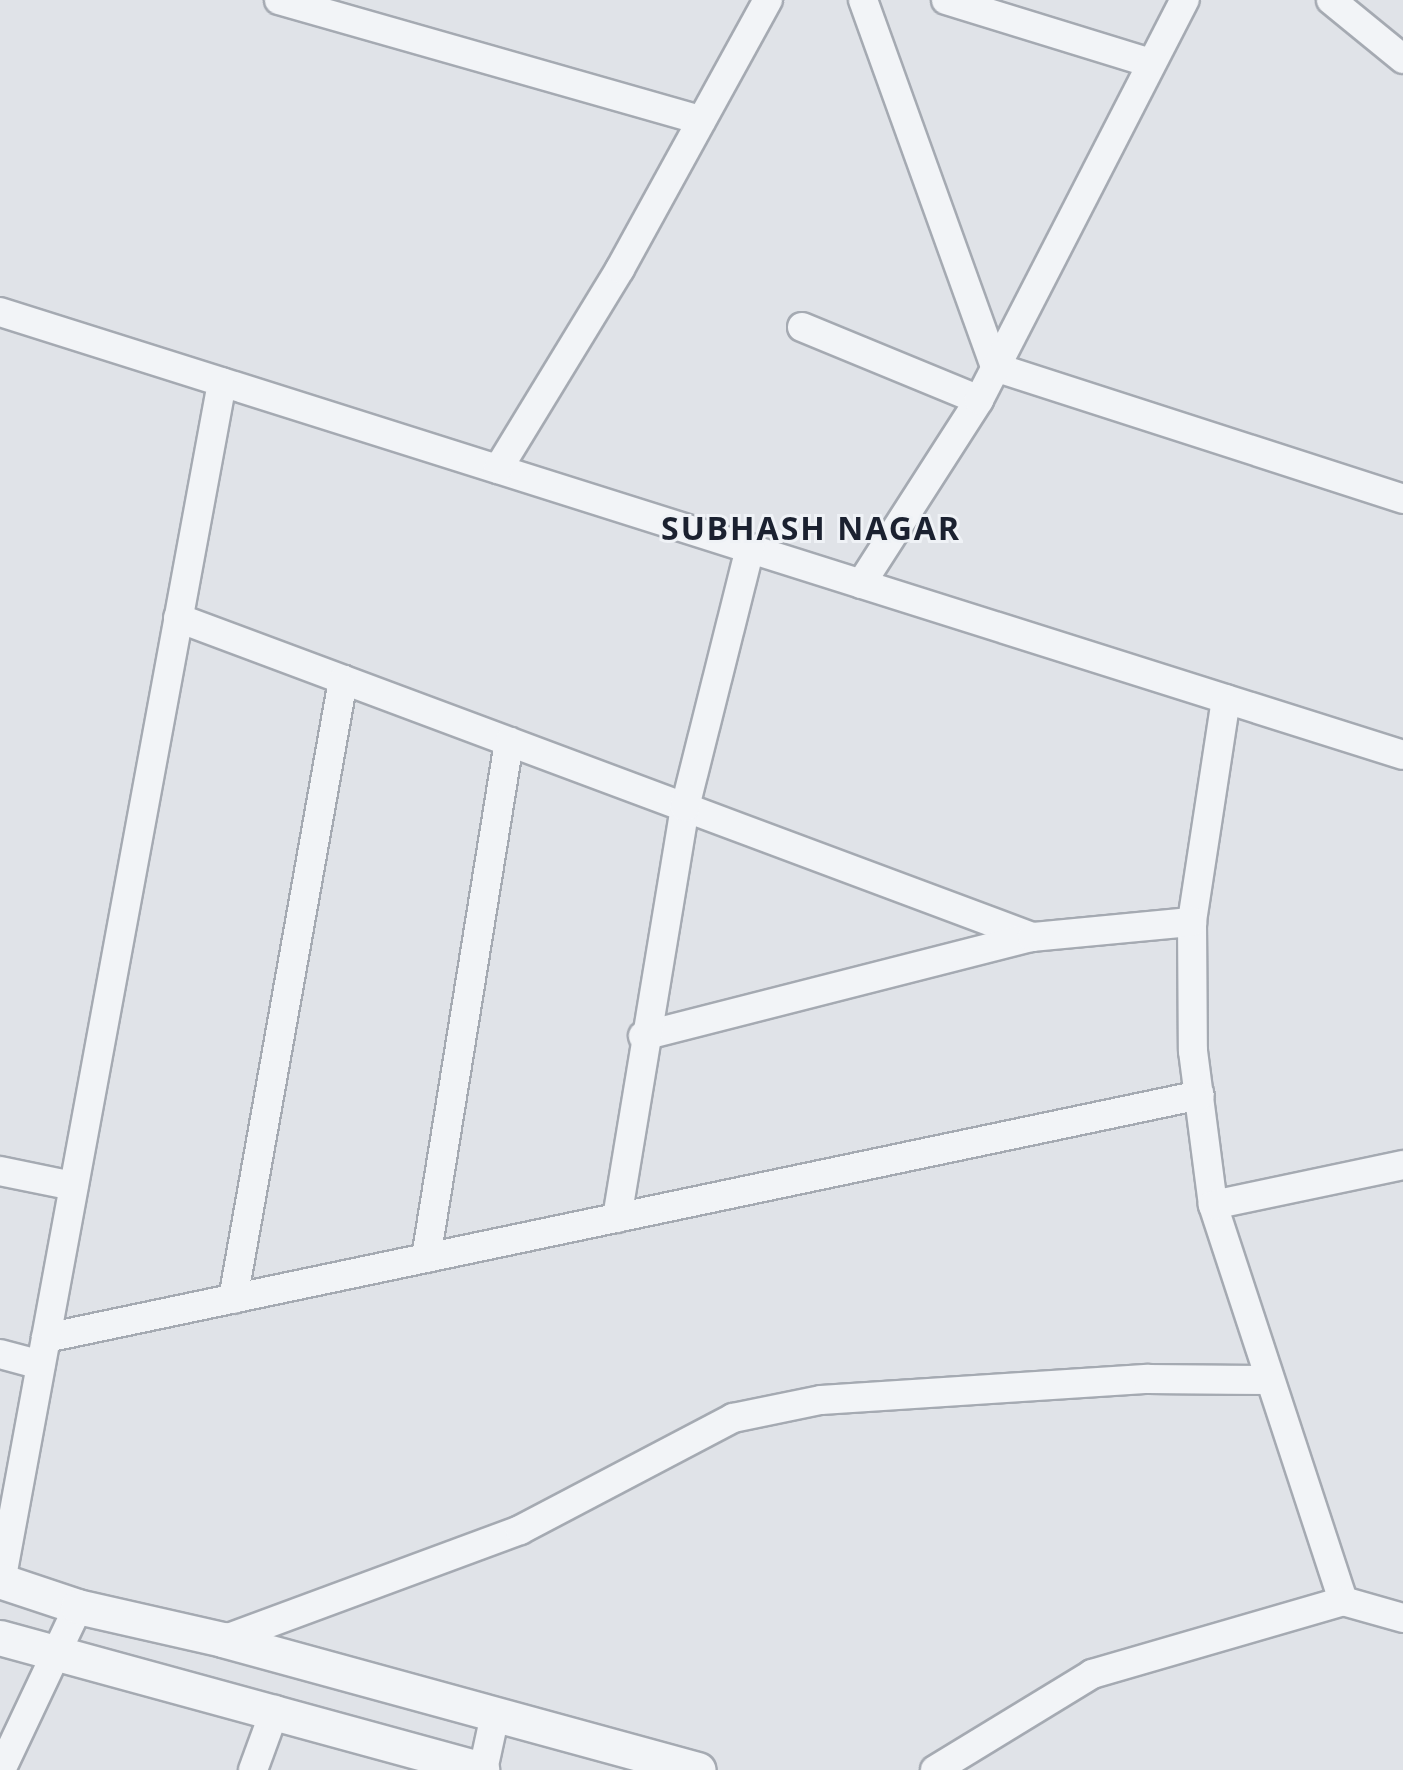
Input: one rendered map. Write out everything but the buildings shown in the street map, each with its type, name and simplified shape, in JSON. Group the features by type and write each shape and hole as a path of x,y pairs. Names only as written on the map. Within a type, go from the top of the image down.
{"street":[{"path":"279,0 701,120"},
{"path":"498,469 620,269 768,0"},
{"path":"863,0 995,367"},
{"path":"946,0 1151,63"},
{"path":"861,584 979,400 1185,0"},
{"path":"1331,0 1403,59"},
{"path":"0,312 1403,755"},
{"path":"802,327 979,400"},
{"path":"995,367 1403,499"},
{"path":"222,382 0,1582 78,1607 223,1640 699,1770"},
{"path":"617,1218 643,1036 685,807 750,548"},
{"path":"178,618 1032,937"},
{"path":"233,1299 343,680"},
{"path":"1226,699 1192,922 1193,1051 1213,1205 1267,1380 1343,1601"},
{"path":"426,1258 509,742"},
{"path":"643,1036 1032,937 1192,922"},
{"path":"0,1354 43,1352 233,1299 1200,1095"},
{"path":"1213,1205 1403,1165"},
{"path":"0,1171 73,1186"},
{"path":"223,1640 520,1530 733,1418 821,1400 1148,1379 1267,1380"},
{"path":"935,1770 1092,1674 1343,1601 1403,1618"},
{"path":"1,1770 78,1607"},
{"path":"0,1638 275,1710 483,1770 495,1715"},
{"path":"253,1770 275,1710"}],"district":[{"name":"SUBHASH NAGAR","path":"811,528"}]}
